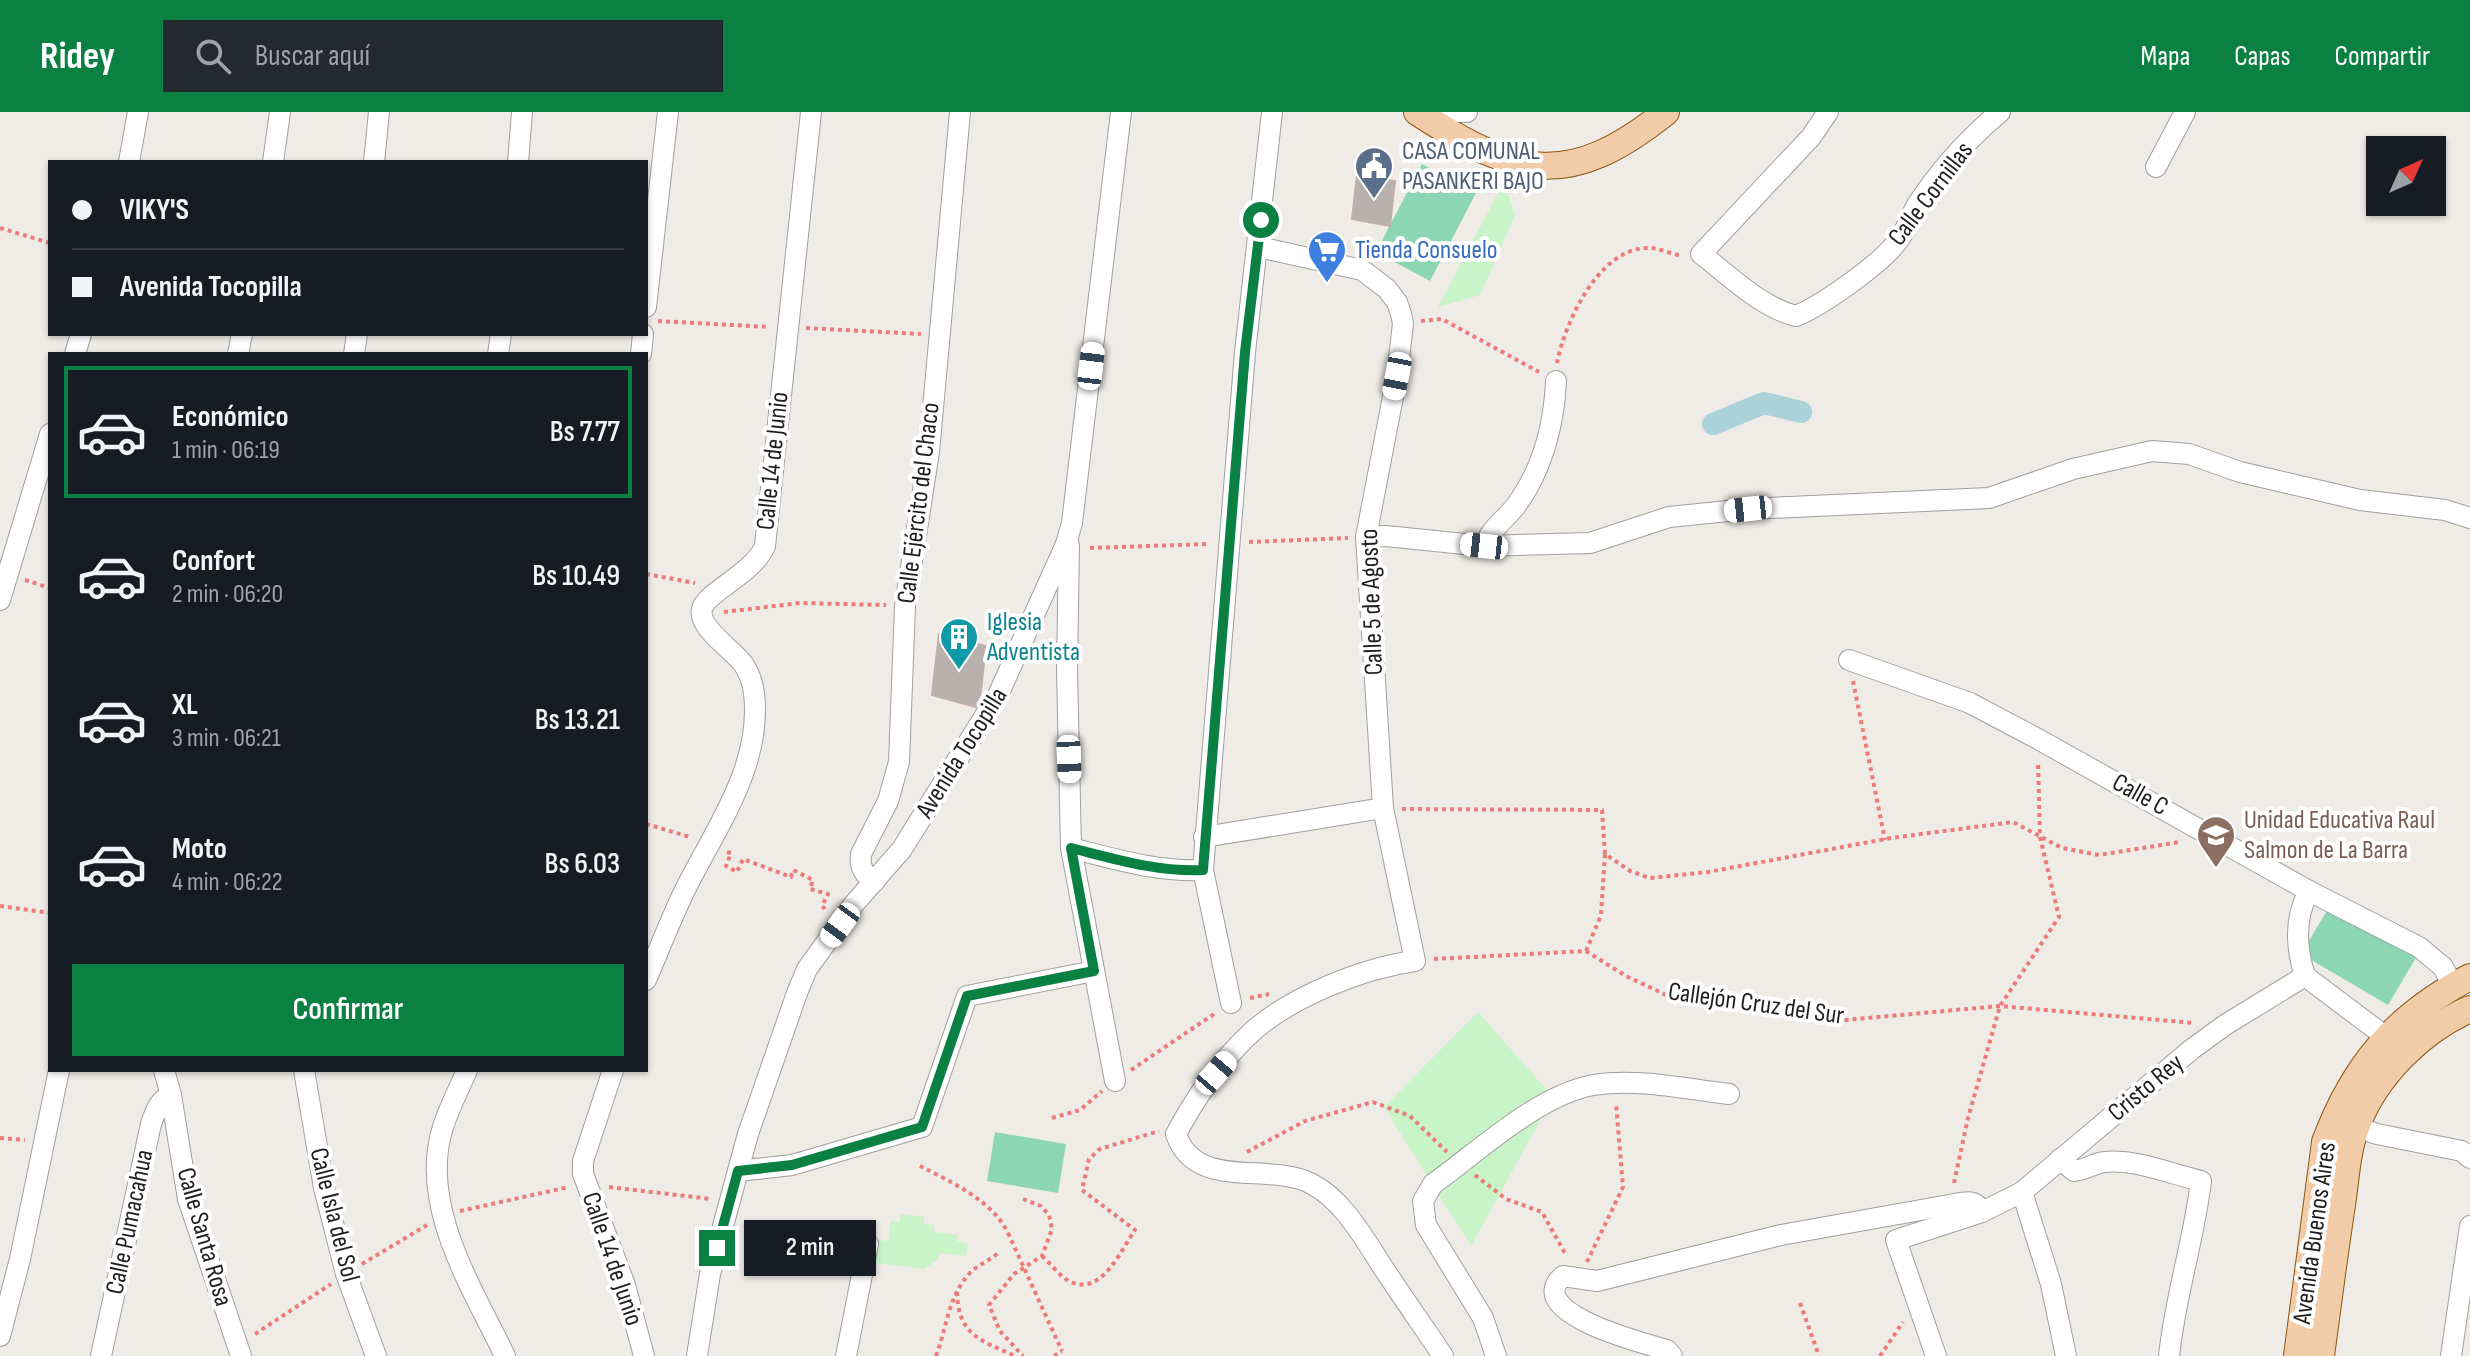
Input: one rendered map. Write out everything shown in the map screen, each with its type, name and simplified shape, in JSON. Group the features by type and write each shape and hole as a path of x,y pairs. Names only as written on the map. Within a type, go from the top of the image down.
{"main road":[{"path":"1417,112 1480,150 1506,161 1540,166 1570,165 1608,152 1666,112"},
{"name":"Avenida Buenos Aires","path":"2321,1356 2337,1233 2350,1087 2386,1037 2412,1012 2462,981"},
{"name":"Avenida Buenos Aires","path":"2297,1356 2325,1142 2367,1104 2405,1053 2450,1018 2470,1009"},
{"path":"2412,1012 2428,1035"}],"street":[{"path":"129,160 138,112"},
{"path":"273,160 280,112"},
{"path":"374,160 379,112"},
{"path":"518,160 522,112"},
{"path":"648,289 668,112"},
{"name":"Calle 14 de Junio","path":"701,615 704,603 752,566 765,546 811,112"},
{"name":"Calle Ejército del Chaco","path":"874,882 865,875 860,861 888,801 899,762 905,606 929,452 960,112"},
{"path":"1231,1003 1203,870 1204,837 1230,563 1245,352 1272,112"},
{"path":"1442,112 1467,112"},
{"path":"1701,254 1811,137 1828,112"},
{"name":"Calle Cornillas","path":"1701,254 1749,291 1796,316 1856,278 1885,254 1900,238 1918,204 1934,183 1966,145 2000,112"},
{"path":"2156,167 2185,112"},
{"name":"Avenida Tocopilla","path":"697,1356 710,1274 748,1134 807,969 902,849 999,693 1066,544 1072,523 1123,113"},
{"path":"1259,247 1362,270 1387,289 1397,302 1403,323"},
{"name":"Calle 5 de Agosto","path":"1403,323 1397,376 1366,537 1383,808 1415,961"},
{"path":"1484,546 1488,536 1516,505 1545,452 1555,410 1556,381"},
{"path":"0,600 48,441"},
{"path":"1366,537 1386,536 1484,546 1590,543 1669,517 1748,509 1989,498 2073,469 2152,451 2189,454 2240,472 2360,500 2445,510 2470,518"},
{"path":"1066,544 1071,548 1067,669 1071,848 1115,1081"},
{"path":"648,975 682,896 716,847 751,747 754,692 745,667 705,625 701,615"},
{"name":"Calle C","path":"1849,660 1970,703 2309,891 2419,947 2462,981"},
{"path":"1204,837 1383,808"},
{"path":"1071,848 1161,869 1203,870"},
{"path":"2309,891 2297,931 2297,953 2305,976 2386,1037"},
{"path":"1415,961 1392,964 1329,986 1285,1008 1252,1031 1216,1073 1176,1134 1187,1155 1213,1170 1293,1176 1322,1190 1361,1234 1443,1356"},
{"path":"738,1171 792,1165 922,1127 967,996 1094,971"},
{"name":"Cristo Rey","path":"1918,1301 1896,1240 1982,1212 2022,1192 2225,1025 2305,976"},
{"path":"0,1336 20,1259 59,1072"},
{"name":"Calle Santa Rosa","path":"165,1072 188,1199 241,1356"},
{"name":"Calle Isla del Sol","path":"304,1072 324,1188 346,1274 376,1356"},
{"path":"466,1072 442,1129 437,1182 443,1215 459,1259 505,1356"},
{"name":"Calle 14 de Junio","path":"612,1072 583,1161 583,1174 625,1285 644,1356"},
{"path":"1496,1356 1483,1318 1423,1217 1423,1201 1433,1184 1528,1115 1568,1092 1594,1085 1635,1082 1729,1094"},
{"name":"Calle Pumacahua","path":"101,1356 151,1124 163,1099 171,1095"},
{"path":"2345,1123 2462,1151 2470,1158"},
{"path":"2060,1159 2074,1171 2106,1162 2124,1162 2201,1181 2197,1217 2178,1294 2169,1356"},
{"path":"2022,1192 2051,1284 2066,1356"},
{"path":"1672,1356 1667,1350 1584,1323 1570,1313 1557,1297 1556,1284 1563,1276 1597,1281 1781,1235 1949,1205 1971,1202 1981,1207 1982,1212"},
{"path":"2451,1356 2470,1226"},
{"path":"846,1356 868,1244"},
{"path":"1918,1301 1936,1356"}],"path":[{"path":"0,228 48,242"},
{"path":"1403,323 1442,319 1556,381 1561,343 1592,281 1615,261 1636,251 1651,248 1687,257 1701,254"},
{"path":"648,574 723,589"},
{"path":"701,615 800,603 905,606"},
{"path":"1849,660 1885,840"},
{"path":"1949,1205 1968,1118 2000,1006 2059,917 2040,837 2038,739"},
{"path":"1383,808 1602,810 1605,854 1601,915 1586,951 1415,961"},
{"path":"1605,854 1630,871 1650,878 1708,872 1885,840 2013,822 2062,848 2099,855 2183,841 2195,837 2202,829"},
{"path":"648,825 731,853 726,866 737,872 743,859 791,877 793,870 813,880 810,889 828,894 822,906 840,925"},
{"path":"0,906 48,913"},
{"name":"Callejón Cruz del Sur","path":"1586,951 1626,976 1666,995 1845,1020 2000,1006 2225,1025"},
{"path":"1052,1118 1080,1110 1115,1081 1231,1003"},
{"path":"1579,1278 1623,1187 1614,1084"},
{"path":"1213,1170 1305,1121 1373,1102 1410,1116 1460,1164 1506,1199 1542,1212 1579,1278"},
{"path":"1042,1256 1071,1282 1093,1283 1104,1276 1135,1230 1082,1190 1089,1159 1100,1149 1166,1129 1176,1134"},
{"path":"920,1166 948,1180 1001,1219 1062,1351 1054,1356"},
{"path":"1023,1199 1041,1206 1049,1215 1052,1229 1042,1256 1014,1274 989,1305 1000,1331 1023,1356"},
{"path":"724,1223 868,1244"},
{"path":"936,1356 945,1333 953,1295 981,1262 999,1252"},
{"path":"957,1289 962,1323 976,1339 1015,1356"},
{"path":"1880,1356 1918,1301"},
{"path":"1800,1303 1819,1356"}],"green space":[{"path":"1422,164 1476,193 1430,281 1376,252"},
{"path":"1504,182 1515,215 1480,295 1438,307"},
{"path":"2331,904 2417,956 2388,1005 2301,954"},
{"path":"1478,1012 1553,1097 1471,1246 1384,1107"},
{"path":"995,1132 1066,1144 1058,1193 987,1181"},
{"path":"901,1214 924,1217 924,1224 934,1225 934,1232 957,1235 957,1242 968,1244 966,1256 940,1253 936,1261 924,1269 868,1262 870,1239 888,1241 891,1221 900,1222"}],"building":[{"name":"CASA COMUNAL PASANKERI BAJO","path":"1357,175 1395,181 1390,226 1352,219"},
{"name":"Iglesia Adventista","path":"939,634 986,646 979,708 932,695"}],"waterway":[{"path":"1713,424 1764,403 1801,412"}],"place":[{"name":"CASA COMUNAL PASANKERI BAJO","path":"1374,200"},
{"name":"Tienda Consuelo","path":"1327,284"},
{"name":"Iglesia Adventista","path":"959,671"},
{"name":"Unidad Educativa Raul Salmon de La Barra","path":"2216,869"}],"route":[{"path":"717,1248 738,1171 792,1165 922,1127 967,996 1094,971 1071,848 1135,865 1175,871 1203,870 1245,352 1261,220"}]}
